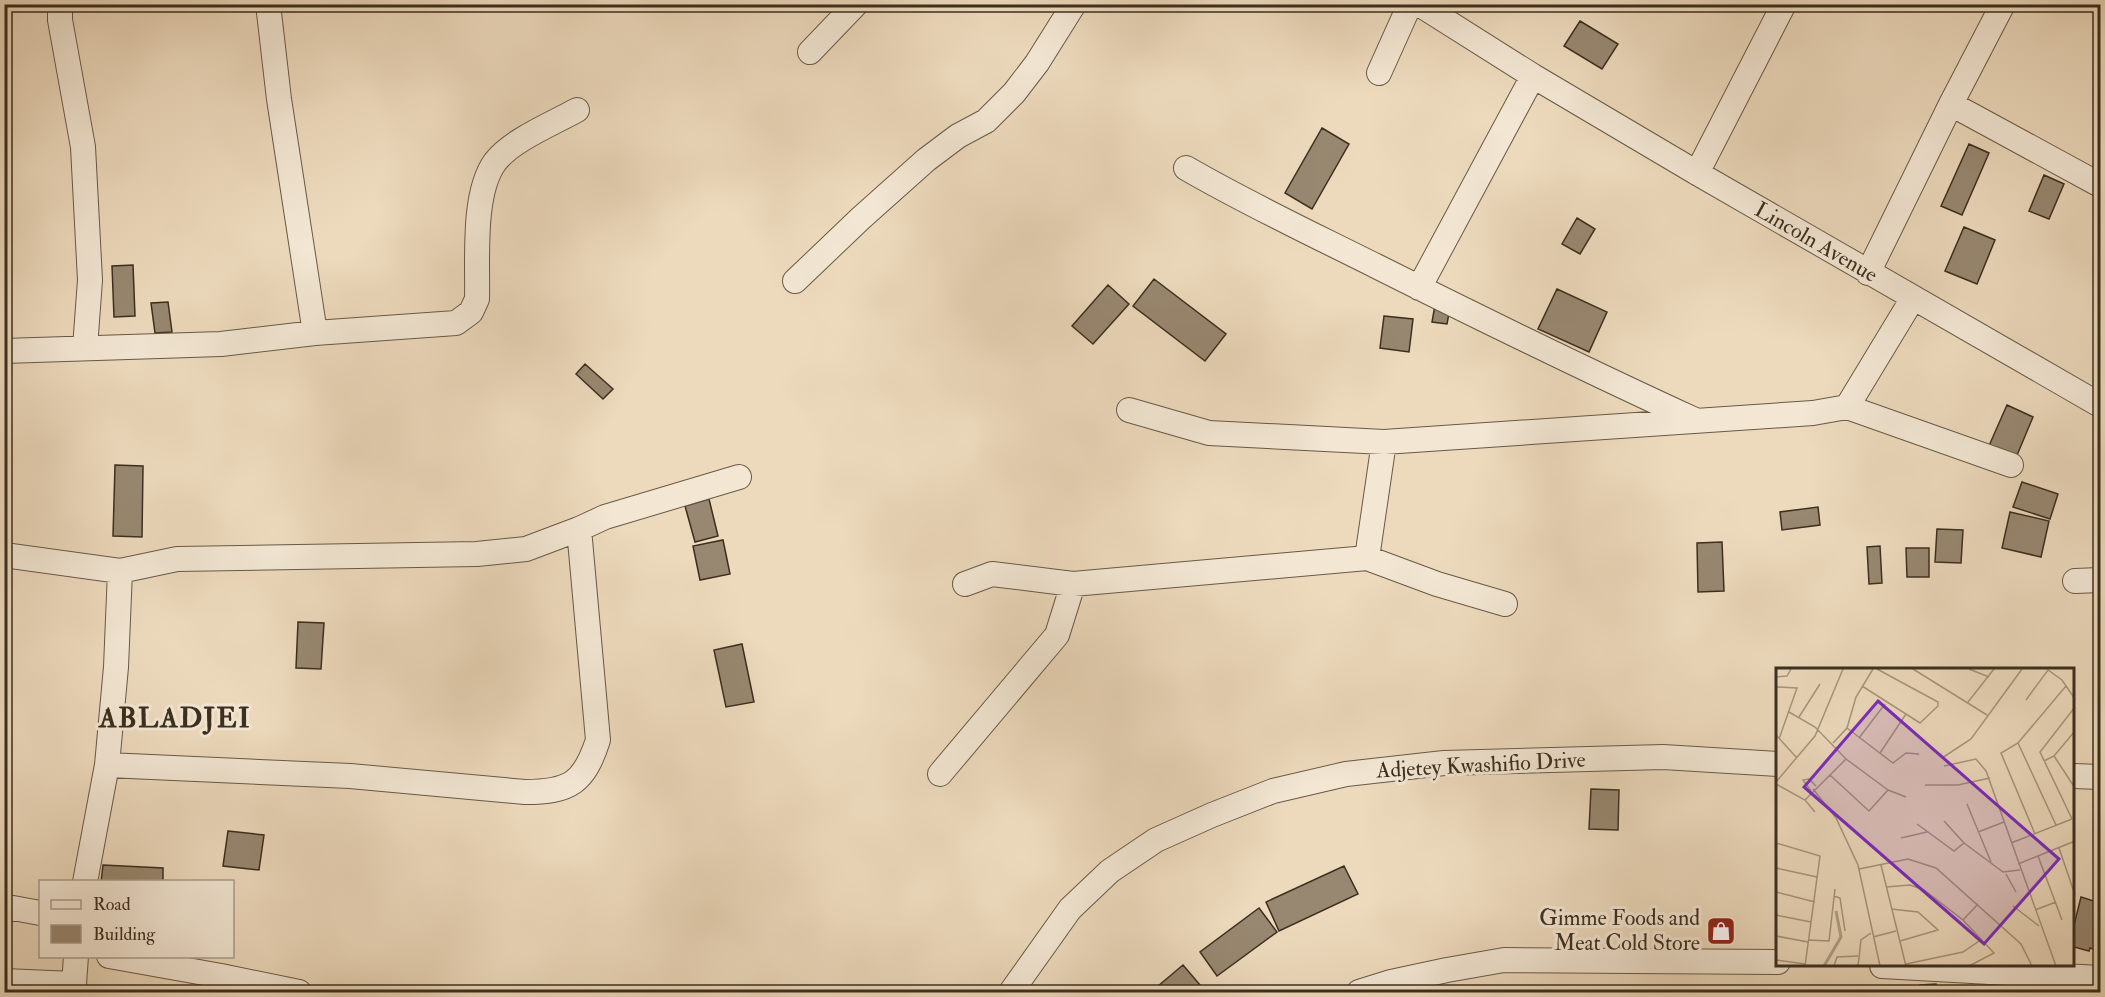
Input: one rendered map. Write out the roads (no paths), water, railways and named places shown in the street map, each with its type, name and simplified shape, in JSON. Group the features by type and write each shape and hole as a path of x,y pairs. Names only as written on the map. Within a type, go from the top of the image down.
{"street":[{"path":"60,4 60,20 83,147 90,280 86,348"},
{"path":"267,4 279,99 315,333"},
{"path":"810,52 856,4"},
{"path":"795,281 926,160 958,136 986,121 1014,93 1037,63 1074,4"},
{"path":"1379,73 1410,4"},
{"name":"Lincoln Avenue","path":"1419,4 1533,76 1697,173 2100,405"},
{"path":"1697,173 1784,4"},
{"path":"1868,273 2003,4"},
{"path":"1419,288 1533,76"},
{"path":"1951,104 2100,185"},
{"path":"4,351 221,345 315,333 456,323 471,312 477,299 479,205 485,181 496,161 519,142 577,110"},
{"path":"1186,168 1228,192 1419,288 1585,370 1697,421"},
{"path":"1847,407 1913,298"},
{"path":"1129,410 1209,434 1384,442 1813,414 1847,407 2011,465"},
{"path":"1367,558 1384,442"},
{"path":"4,555 120,571 177,559 477,554 526,549 605,518 739,477"},
{"path":"107,765 350,776 525,792 549,792 573,783 590,765 598,740 579,529"},
{"path":"965,584 992,574 1073,584 1367,558 1437,584 1505,604"},
{"path":"85,880 107,765 116,666 120,571"},
{"path":"2075,581 2100,580"},
{"path":"940,774 1057,635 1073,584"},
{"name":"Adjetey Kwashifio Drive","path":"1011,993 1070,909 1110,871 1156,840 1273,791 1346,774 1444,763 1663,757 1776,764"},
{"path":"2075,776 2100,777"},
{"path":"4,909 13,908 39,913"},
{"path":"4,981 75,988 76,958"},
{"path":"115,958 221,976 299,993"},
{"path":"1359,993 1391,982 1504,960 1776,962"},
{"path":"1892,967 2053,984 2100,978"}],"place":[{"name":"Gimme Foods and Meat Cold Store","path":"1721,931"}],"district":[{"name":"ABLADJEI","path":"175,718"}]}
